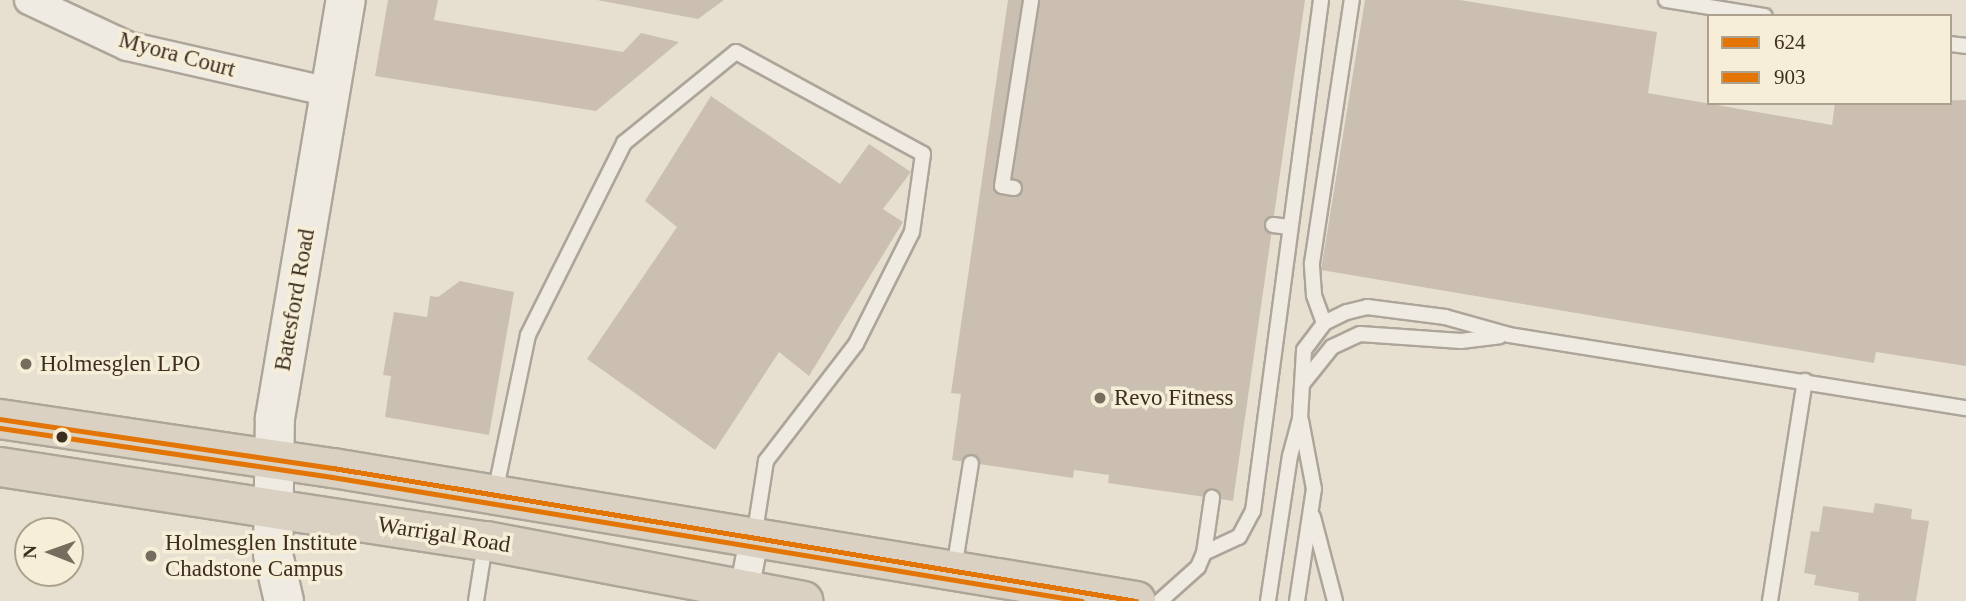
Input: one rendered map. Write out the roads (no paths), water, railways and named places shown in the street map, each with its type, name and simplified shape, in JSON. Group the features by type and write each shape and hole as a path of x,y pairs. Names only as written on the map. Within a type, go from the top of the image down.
{"highway":[{"name":"Warrigal Road","path":"0,419 273,460 1136,601"},
{"name":"Warrigal Road","path":"0,467 272,511 486,541 743,596 803,601"}],"street":[{"name":"Myora Court","path":"29,0 127,46 330,92"},
{"name":"Batesford Road","path":"284,601 273,554 275,418 346,0"},
{"path":"743,596 754,539"}],"lane":[{"path":"1014,188 1002,186 1031,0"},
{"path":"1204,553 1239,537 1252,511 1321,0"},
{"path":"1324,323 1314,295 1312,263 1352,0"},
{"path":"1665,0 1752,14"},
{"path":"494,498 528,335 624,143 736,52 923,154 912,232 856,344 766,461 754,539"},
{"path":"1273,225 1289,227"},
{"path":"1268,601 1290,456 1300,418 1304,350 1324,323 1367,307 1445,317 1509,335 1966,408"},
{"path":"1303,383 1332,348 1360,334 1461,341 1509,335"},
{"path":"1768,601 1805,381"},
{"path":"1297,601 1313,474 1300,418"},
{"path":"953,572 971,463"},
{"path":"1160,601 1192,573 1204,553 1212,498"},
{"path":"1311,505 1335,601"},
{"path":"476,601 486,541"}],"place":[{"name":"Holmesglen LPO","path":"26,364"},
{"name":"Revo Fitness","path":"1100,398"},
{"name":"Holmesglen Institute Chadstone Campus","path":"151,556"}]}
